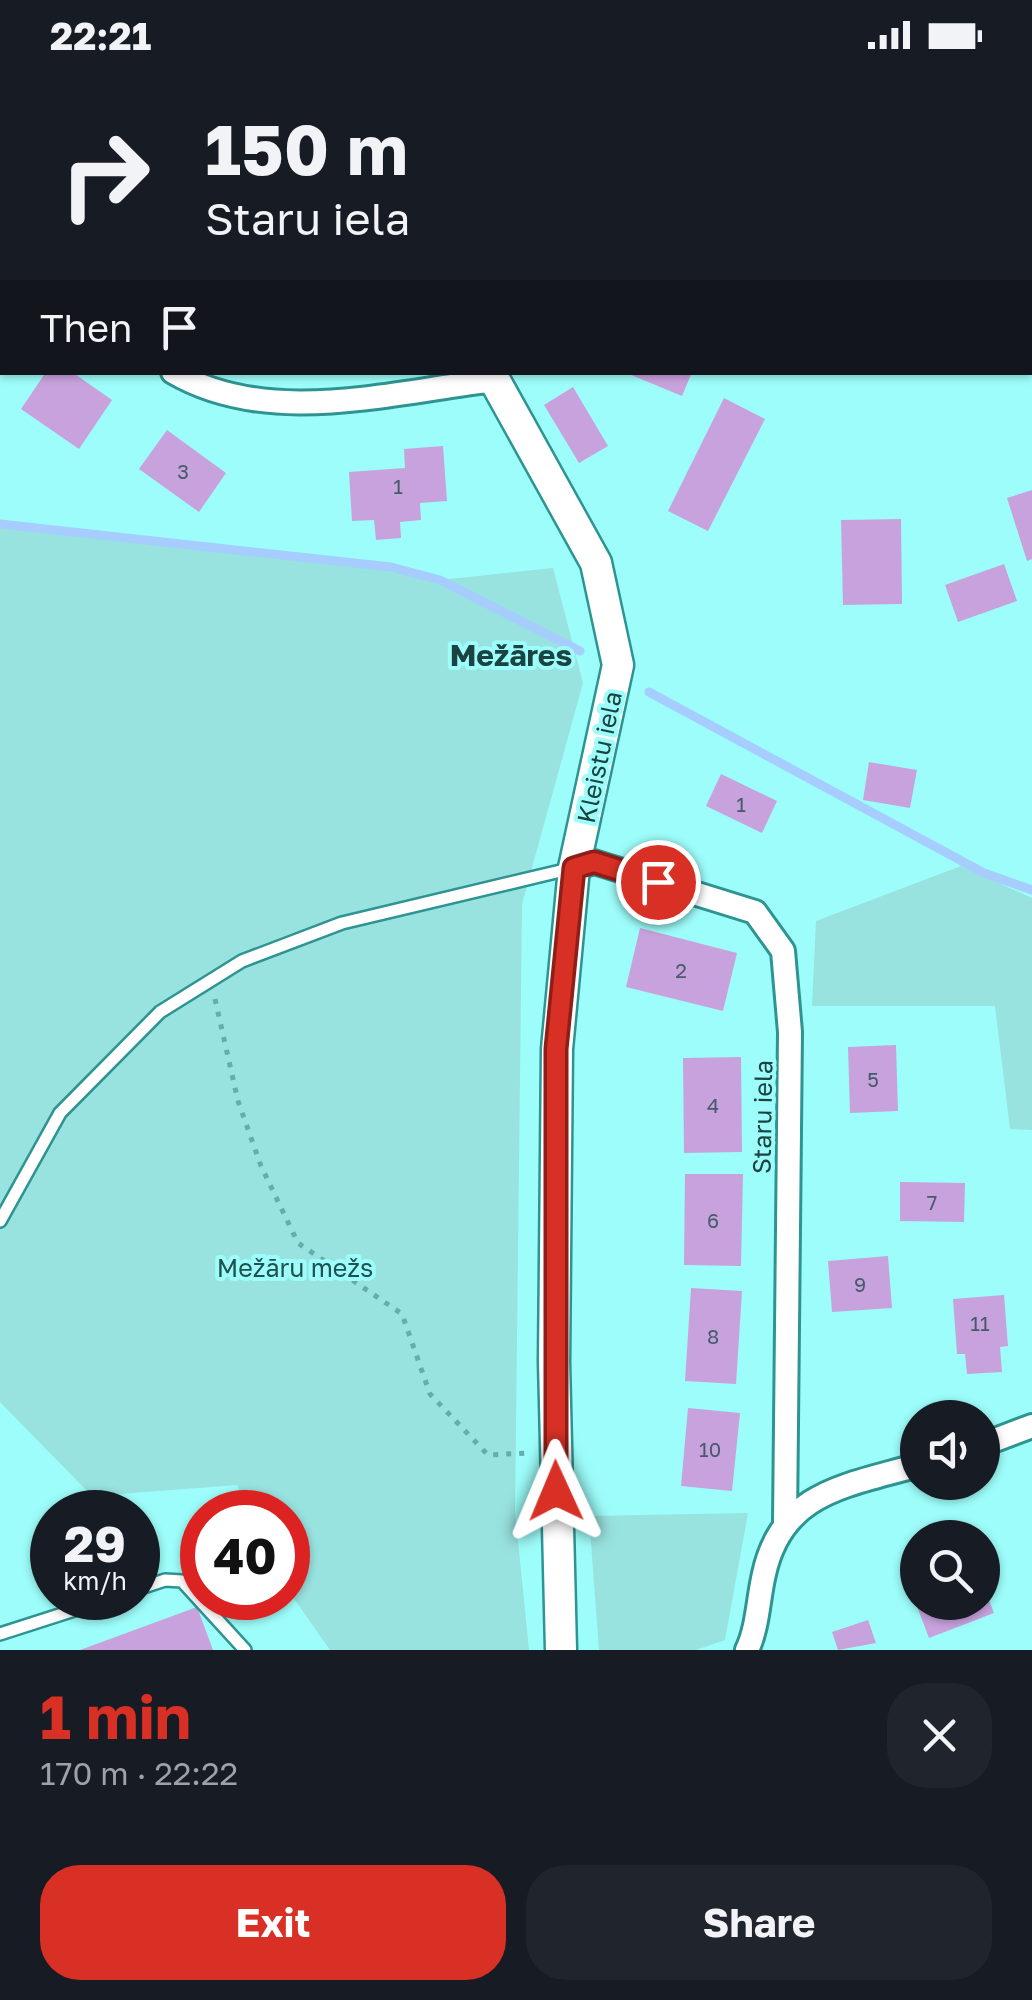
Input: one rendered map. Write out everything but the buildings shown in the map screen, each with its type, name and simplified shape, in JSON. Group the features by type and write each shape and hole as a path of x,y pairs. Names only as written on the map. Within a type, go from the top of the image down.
{"street":[{"path":"178,375 212,394 288,404 493,376"},
{"name":"Kleistu iela","path":"493,376 596,563 618,665 574,868 556,1049 556,1452 561,1650"},
{"name":"Staru iela","path":"574,868 594,862 755,912 783,951 790,1032 785,1522"},
{"path":"1000,1438 1032,1426"},
{"path":"747,1650 772,1544 785,1522 819,1496 900,1471"}],"lane":[{"path":"0,1220 60,1113 160,1012 210,981 242,962 342,924 574,868"},
{"path":"160,1582 182,1580 245,1650"},
{"path":"0,1634 44,1620"}],"path":[{"path":"210,981 238,1101 261,1166 298,1243 402,1314 430,1394 488,1454 556,1452"}],"green space":[{"name":"Mežāru mežs","path":"0,524 391,567 440,580 553,568 583,683 522,904 515,1511 529,1650 330,1650 309,1620 310,1490 239,1490 237,1485 160,1491 86,1490 0,1402"},
{"path":"961,866 1032,898 1032,1130 1010,1129 995,1006 812,1006 816,921"},
{"path":"748,1513 725,1640 696,1650 599,1650 589,1516"}],"waterway":[{"path":"0,524 391,567 440,580 580,651"},
{"path":"649,692 984,873 1032,890"}],"district":[{"name":"Mežāres","path":"511,655"}],"route":[{"path":"556,1491 556,1049 574,868 594,862 658,882"}]}
